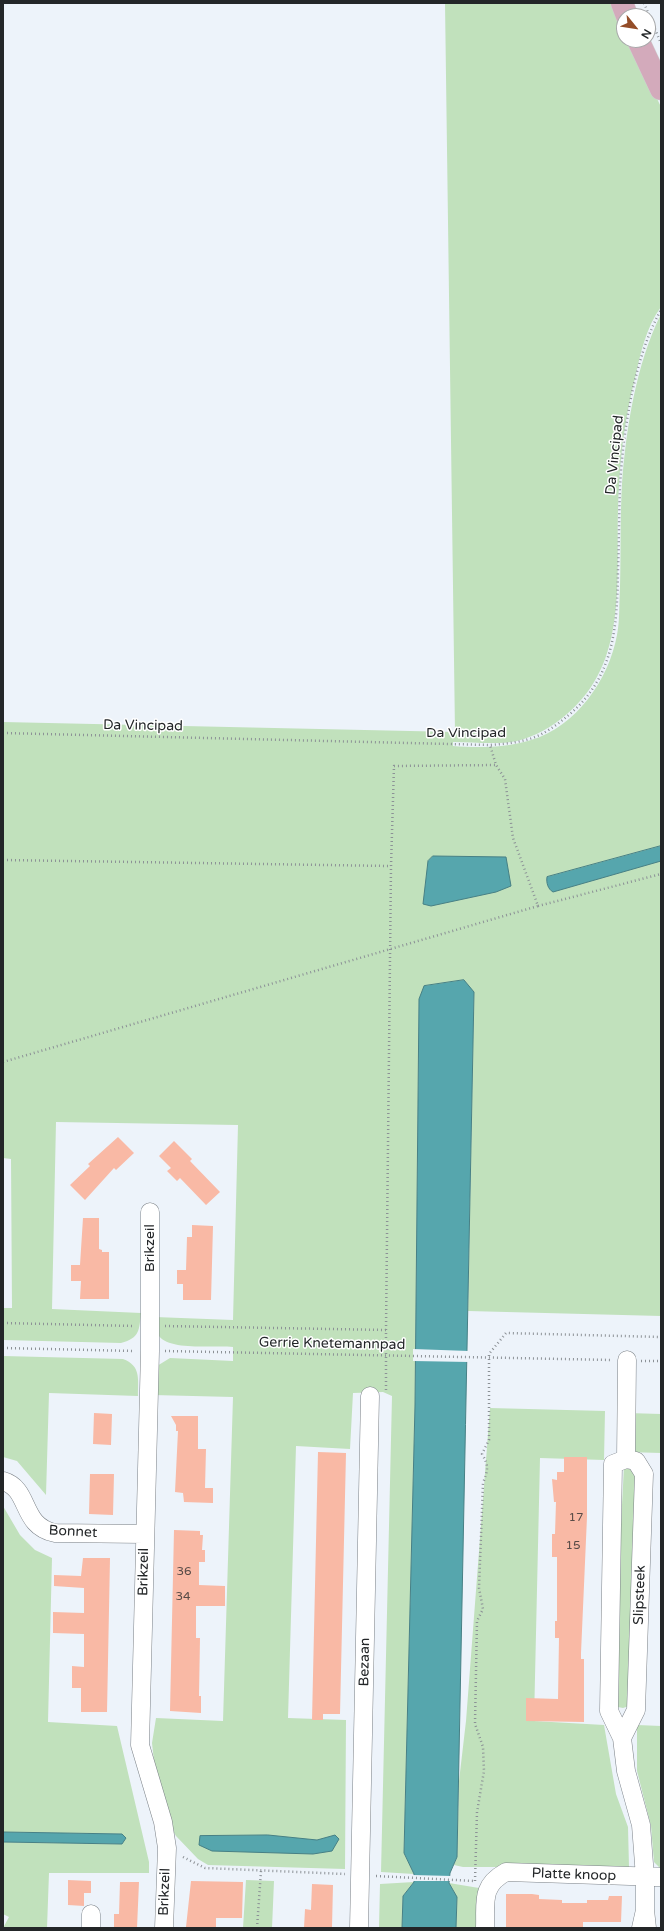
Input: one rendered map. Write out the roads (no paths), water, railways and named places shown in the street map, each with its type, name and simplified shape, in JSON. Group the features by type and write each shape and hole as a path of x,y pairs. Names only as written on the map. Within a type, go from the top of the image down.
{"main road":[{"path":"642,48 661,89"}],"street":[{"name":"Brikzeil","path":"150,1212 150,1351 144,1534 140,1745 162,1822 166,1848 164,1928"},
{"path":"626,1459 627,1360"},
{"name":"Bezaan","path":"359,1928 369,1875 370,1396"},
{"name":"Slipsteek","path":"622,1738 636,1710 644,1474 636,1461 626,1459 613,1464 609,1711 622,1738 626,1771 641,1825 653,1877 645,1910"},
{"name":"Bonnet","path":"3,1481 8,1482 20,1494 30,1517 37,1527 44,1531 55,1533 144,1534"},
{"name":"Platte knoop","path":"485,1928 486,1893 482,1882 496,1878 506,1872 653,1877"},
{"path":"641,1928 645,1910"},
{"path":"645,1910 647,1928"}],"water":[{"path":"661,846 661,861 553,892 548,886 547,877"},
{"path":"433,856 506,857 511,886 496,892 431,906 423,904 428,861"},
{"path":"464,980 474,992 457,1857 450,1873 449,1883 457,1897 456,1928 402,1928 403,1896 414,1882 414,1874 404,1853 415,1405 419,999 424,986"},
{"path":"3,1832 122,1834 126,1838 122,1844 3,1842"},
{"path":"268,1835 317,1840 335,1835 339,1839 332,1851 313,1854 212,1851 199,1845 200,1836"}]}
